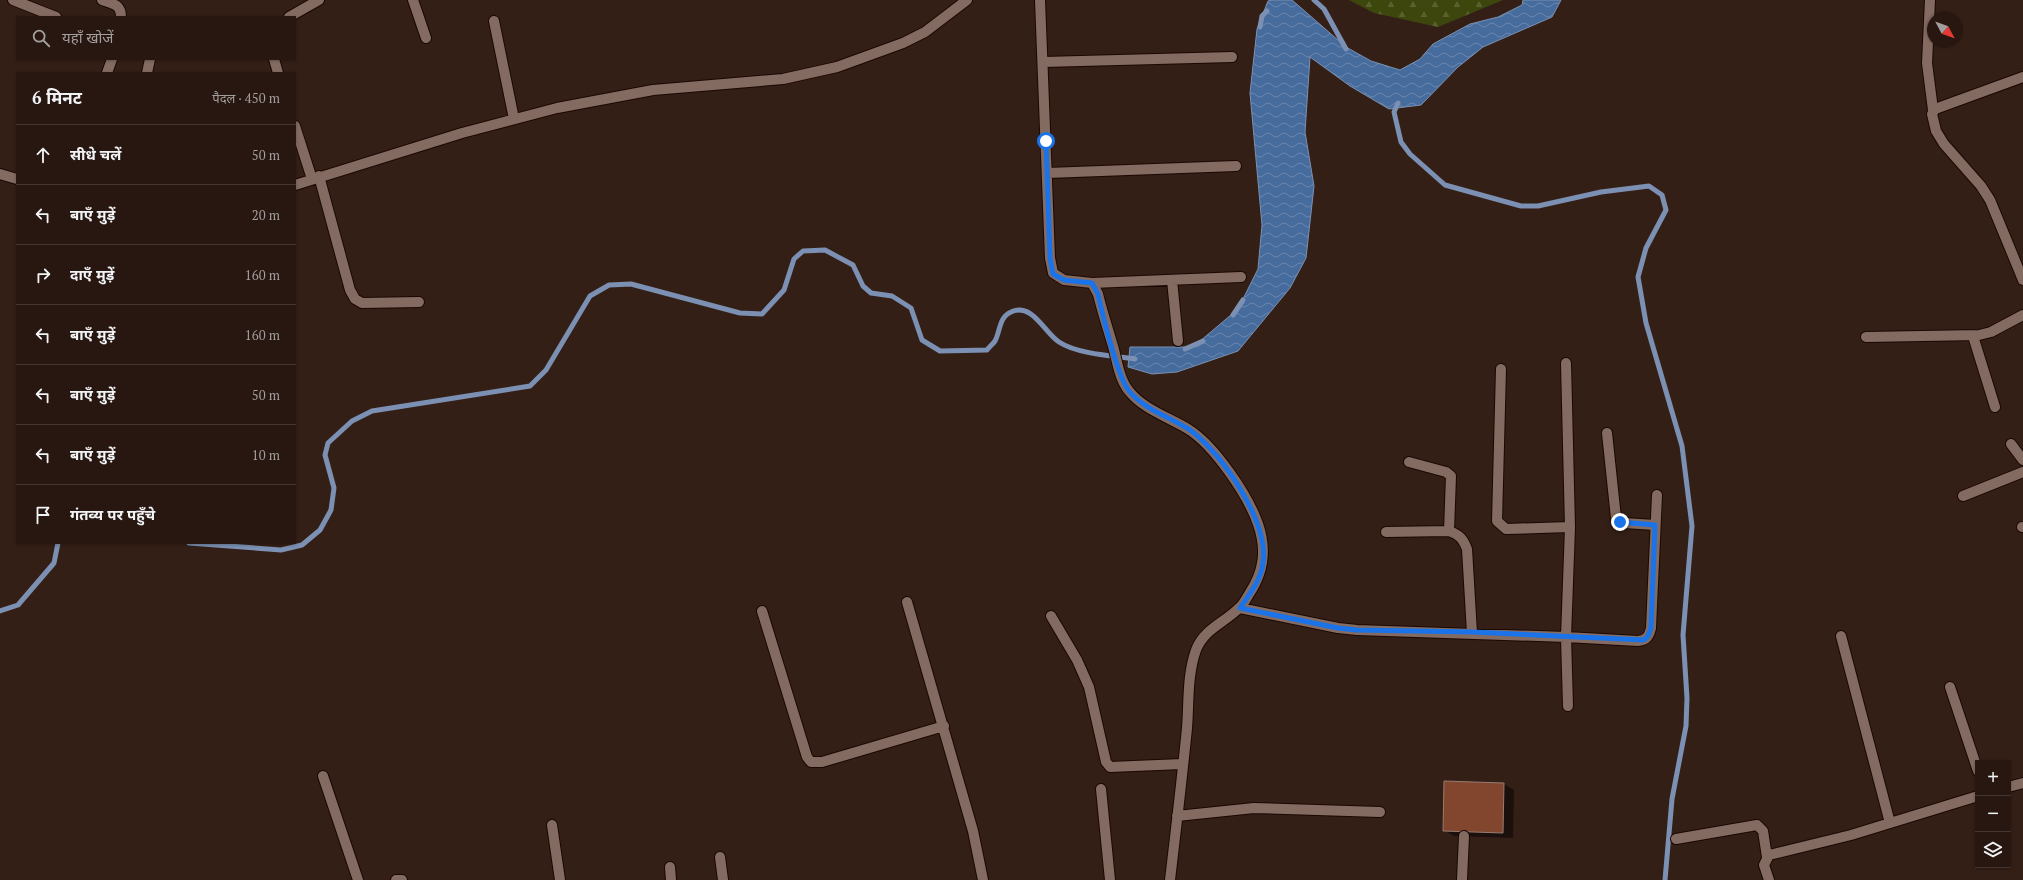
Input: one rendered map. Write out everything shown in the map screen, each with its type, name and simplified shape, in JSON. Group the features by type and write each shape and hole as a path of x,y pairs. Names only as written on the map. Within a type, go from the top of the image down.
{"street":[{"path":"13,0 53,16"},
{"path":"102,0 118,5 121,9 121,16"},
{"path":"292,16 319,0"},
{"path":"413,0 426,38"},
{"path":"296,185 315,177 514,119 557,108 653,90 757,82 813,73 837,67 903,43 925,32 967,0"},
{"path":"1040,0 1050,258 1053,274 1064,280 1092,283 1242,277"},
{"path":"1930,0 1927,63 1933,110 1932,114 1936,131 1944,144 1981,186 1990,200 2021,265 2023,280"},
{"path":"494,21 514,119"},
{"path":"1043,62 1232,57"},
{"path":"107,72 112,60"},
{"path":"147,72 150,60"},
{"path":"274,60 278,72"},
{"path":"1933,110 2023,77"},
{"path":"296,129 315,177 350,290 355,299 362,303 419,302"},
{"path":"1047,173 1236,166"},
{"path":"0,174 16,179"},
{"path":"1172,280 1178,341"},
{"path":"1092,283 1098,294 1121,375 1128,390 1140,403 1191,431 1206,444 1238,485 1251,507 1258,524 1263,544 1264,563 1257,582 1240,608 1218,623 1204,636 1196,650 1190,677 1187,729 1170,880"},
{"path":"1866,337 1973,336 1991,332 2023,315"},
{"path":"1973,336 1995,407"},
{"path":"1566,363 1570,527 1566,637 1568,706"},
{"path":"1501,369 1497,521 1506,529 1570,527"},
{"path":"1607,433 1616,518 1624,523 1655,525"},
{"path":"2011,444 2023,460"},
{"path":"1409,462 1446,472 1451,476 1449,531"},
{"path":"1963,496 2023,472"},
{"path":"1240,608 1338,628 1375,631 1472,632 1638,641 1644,640 1648,636 1651,628 1657,495"},
{"path":"1386,532 1449,531 1458,534 1464,540 1467,549 1472,632"},
{"path":"907,602 944,726 973,831 983,880"},
{"path":"762,611 807,757 811,762 822,762 944,726"},
{"path":"1051,616 1084,673 1089,687 1106,762 1110,767 1182,764"},
{"path":"1841,636 1890,823"},
{"path":"1950,687 1975,762"},
{"path":"323,776 358,880"},
{"path":"2011,786 2023,783"},
{"path":"1101,789 1110,880"},
{"path":"1767,857 1851,836 1975,797"},
{"path":"1177,816 1265,808 1380,812"},
{"path":"552,825 560,880"},
{"path":"1676,839 1757,825 1763,831 1767,857 1764,865 1769,880"},
{"path":"1462,880 1464,836"},
{"path":"720,857 723,880"},
{"path":"670,867 671,880"},
{"path":"396,880 402,880"}],"green space":[{"path":"1349,0 1503,0 1438,27 1374,13"}],"water":[{"path":"1292,0 1346,47 1371,61 1400,70 1420,59 1433,44 1470,24 1498,17 1522,5 1523,0 1561,0 1552,17 1483,47 1458,67 1421,105 1389,109 1350,86 1310,57 1305,132 1314,186 1306,258 1290,288 1238,351 1177,372 1152,374 1128,367 1130,347 1193,347 1238,309 1258,269 1262,225 1250,93 1257,29 1268,1"}],"building":[{"path":"1444,781 1504,783 1503,833 1443,831"}],"waterway":[{"path":"1314,0 1324,9 1346,49"},
{"path":"1260,27 1262,16 1267,11"},
{"path":"1398,103 1394,112 1401,142 1410,154 1445,185 1521,206 1538,206 1601,192 1649,186 1662,195 1666,210 1646,248 1638,277 1646,323 1682,446 1692,526 1683,635 1687,698 1686,726 1672,799 1665,880"},
{"path":"202,544 281,550 302,545 320,530 331,510 334,488 325,455 328,443 352,421 372,411 530,386 546,370 590,296 609,285 631,284 740,313 762,314 784,290 794,259 803,251 825,250 853,265 863,286 871,293 892,296 911,308 922,340 940,351 987,350 995,341 1004,317 1007,314 1018,310 1031,314 1053,337 1067,346 1085,352 1135,359"},
{"path":"1233,315 1243,300"},
{"path":"1185,349 1203,341"},
{"path":"0,611 18,605 54,563 58,544"}],"route":[{"path":"1046,141 1050,258 1053,274 1064,280 1078,283 1092,283 1098,294 1101,309 1121,375 1128,390 1140,403 1191,431 1206,444 1238,485 1251,507 1258,524 1263,544 1264,563 1257,582 1240,608 1338,628 1357,630 1472,632 1638,641 1644,640 1648,636 1651,628 1655,525 1620,522"}]}
